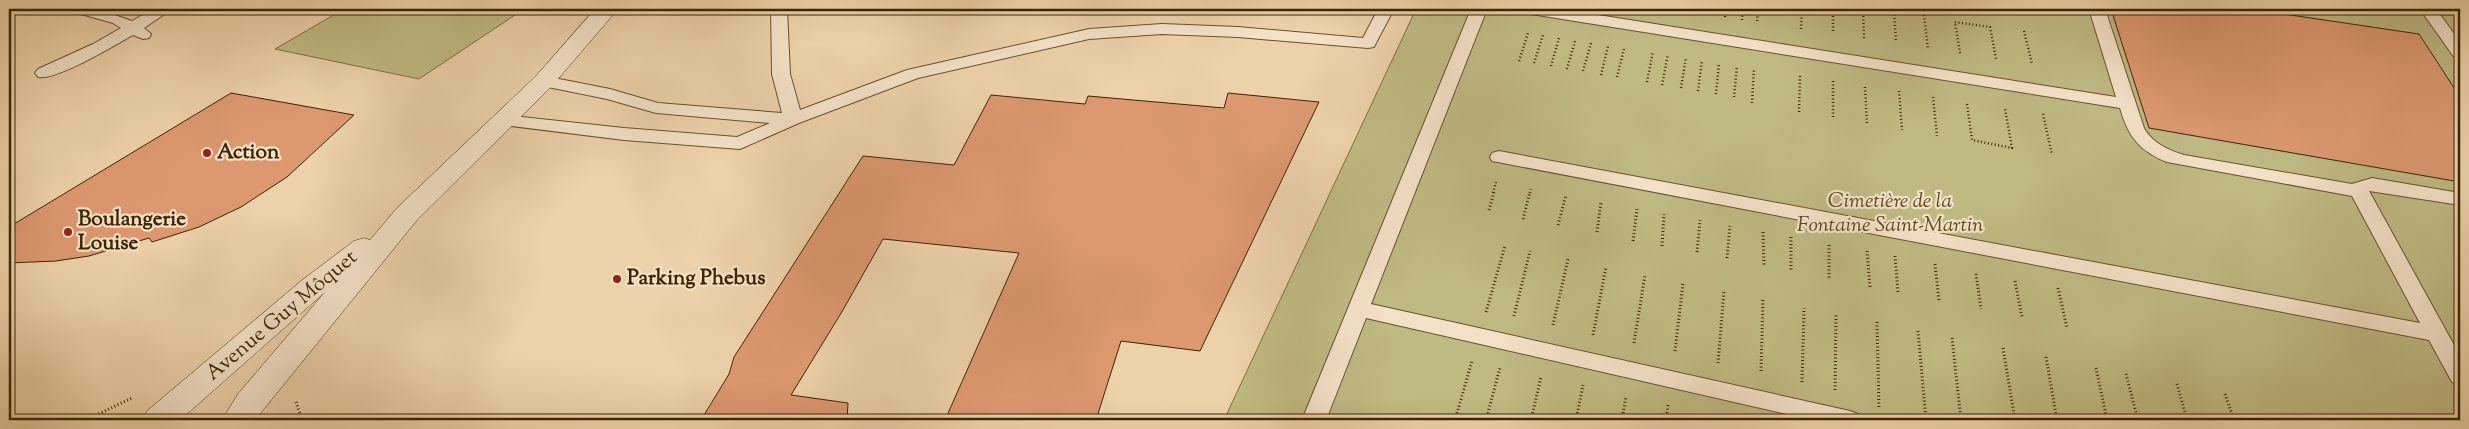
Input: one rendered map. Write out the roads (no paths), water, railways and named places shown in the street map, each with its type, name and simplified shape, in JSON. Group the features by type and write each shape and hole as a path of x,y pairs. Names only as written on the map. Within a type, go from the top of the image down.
{"main road":[{"name":"Avenue Guy Môquet","path":"238,420 248,402 407,214 544,81 608,9"},
{"name":"Avenue Guy Môquet","path":"159,420 311,288 407,214"}],"lane":[{"path":"80,9 119,20 140,32"},
{"path":"44,73 140,32 164,9"},
{"path":"779,9 781,74 793,119"},
{"path":"503,120 624,134 740,143 793,119 913,74 1089,34 1172,30 1238,32 1368,43 1386,9"},
{"path":"1314,420 1479,9"},
{"path":"1531,9 2128,104"},
{"path":"2097,9 2138,135 2145,142 2166,155 2180,160 2359,191"},
{"path":"2428,9 2460,53"},
{"path":"544,81 610,94 656,108 793,119"},
{"path":"1499,157 2437,334"},
{"path":"2460,199 2372,184 2363,184 2360,186 2359,191 2460,375"},
{"path":"1359,309 1843,419"}],"place":[{"name":"Action","path":"207,153"},
{"name":"Boulangerie Louise","path":"68,232"},
{"name":"Parking Phebus","path":"617,279"}],"park label":[{"name":"Cimetière de la Fontaine Saint-Martin","path":"1890,214"}]}
